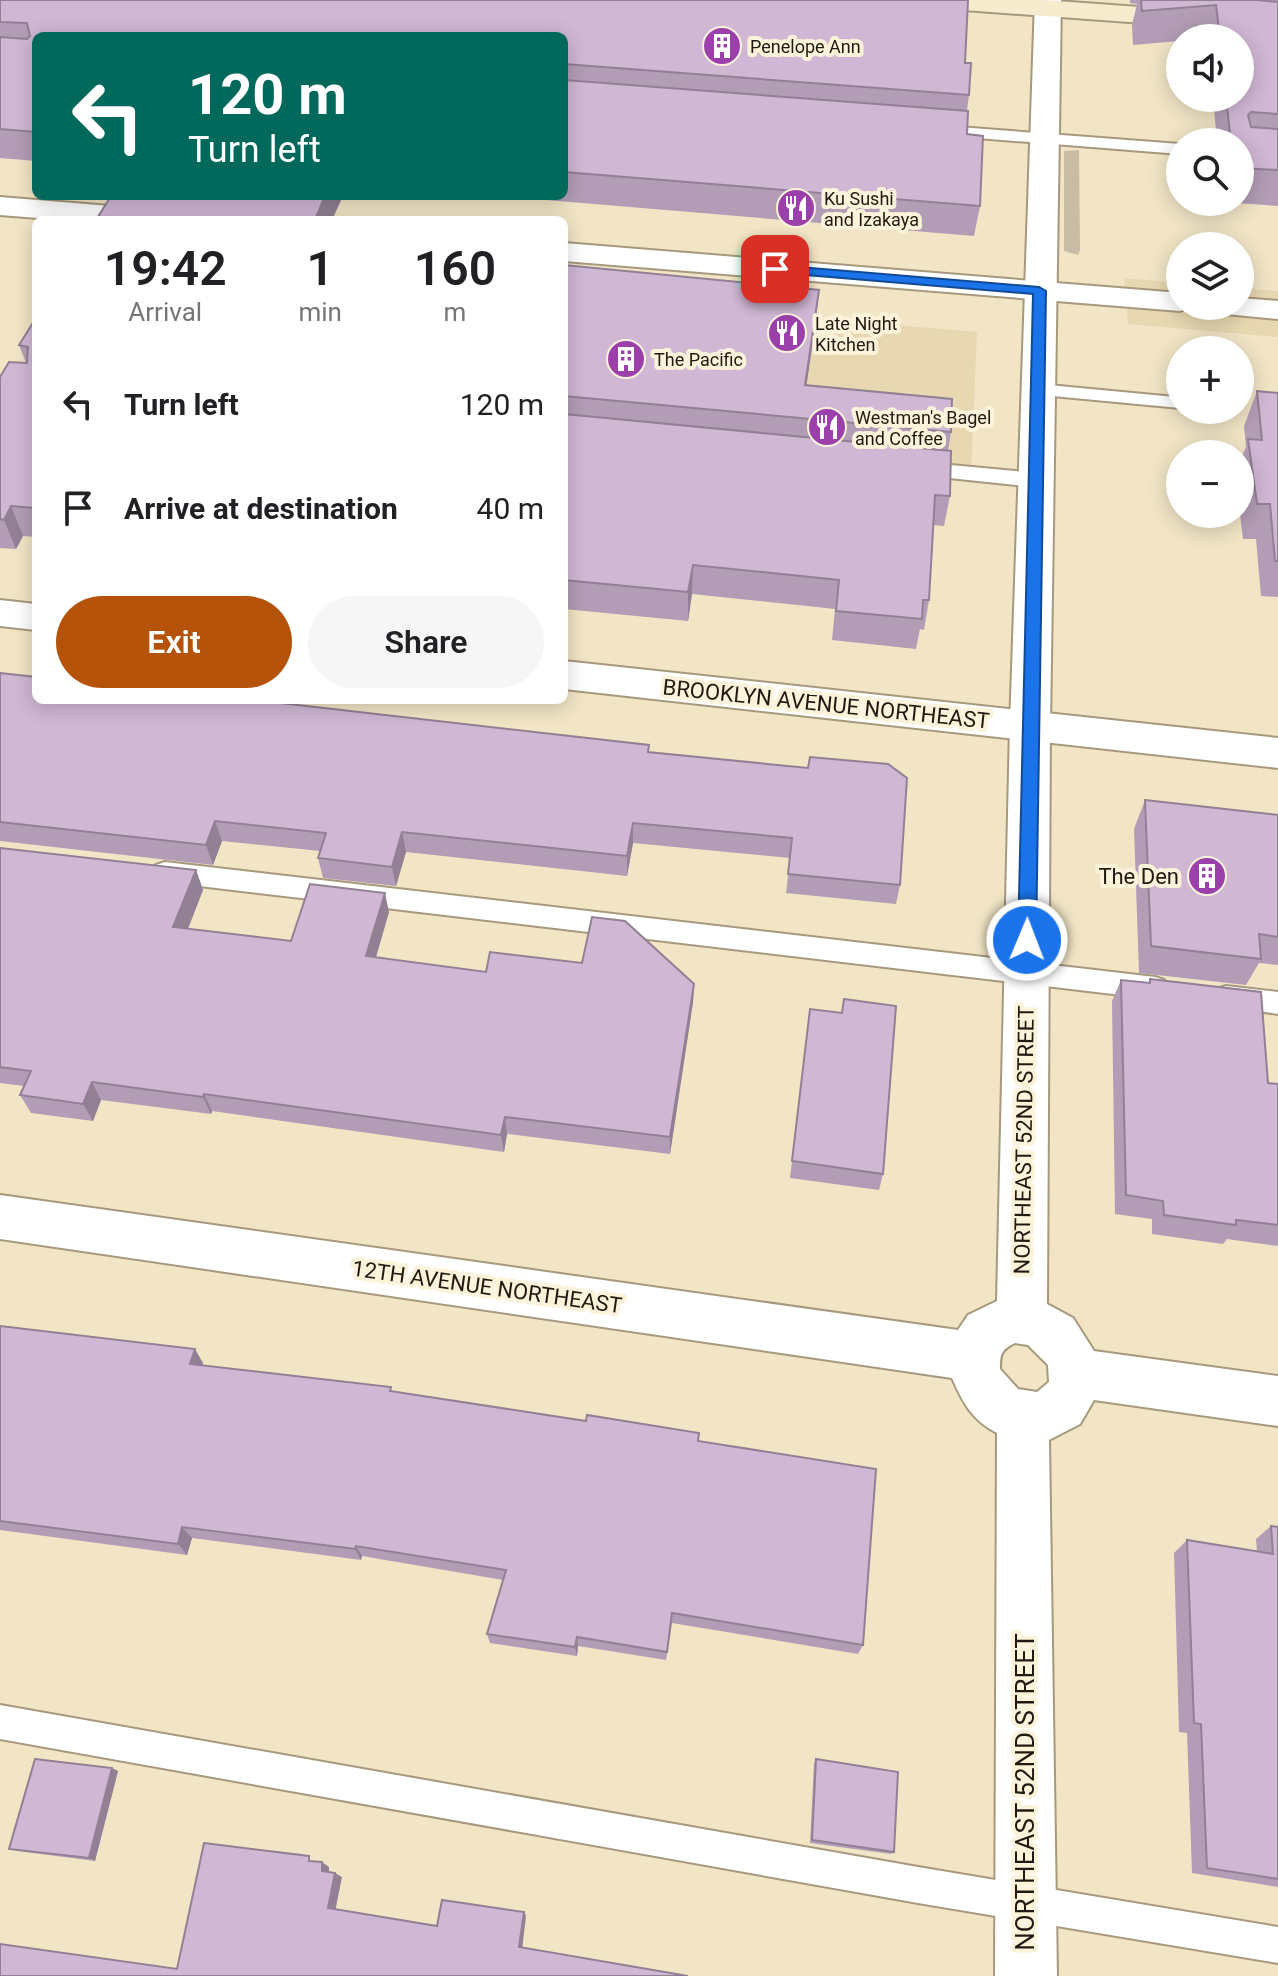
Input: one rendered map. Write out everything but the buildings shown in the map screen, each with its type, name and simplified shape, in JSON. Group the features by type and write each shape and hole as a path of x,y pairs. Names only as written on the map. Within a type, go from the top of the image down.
{"main road":[{"path":"936,0 1048,4 1278,25"}],"street":[{"name":"NORTHEAST 52ND STREET","path":"1022,1320 1030,726 1048,4"},
{"path":"0,206 81,216"},
{"path":"568,252 1166,301"},
{"path":"1254,308 1278,310"},
{"path":"0,613 32,617"},
{"name":"BROOKLYN AVENUE NORTHEAST","path":"568,675 1278,753"},
{"name":"12TH AVENUE NORTHEAST","path":"0,1217 974,1357"},
{"path":"1022,1320 1046,1327 1070,1352 1075,1373 1069,1396 1060,1408 1046,1415 1023,1416 998,1408 986,1397 972,1364 983,1334 996,1324 1022,1320"},
{"path":"1075,1373 1278,1401"},
{"name":"NORTHEAST 52ND STREET","path":"1023,1416 1026,1976"}],"lane":[{"path":"913,129 1166,148"},
{"path":"1038,390 1166,402"},
{"path":"894,467 1036,480"},
{"path":"143,869 1278,1003"},
{"path":"0,1722 1278,1945"}],"shaded area":[{"path":"1079,150 1078,255 1064,251 1064,151"},
{"path":"1124,278 1166,282 1166,320 1254,320 1254,289 1278,291 1278,337 1128,324"},
{"path":"680,306 977,332 971,471 642,441"}],"place":[{"name":"Penelope Ann","path":"722,46"},
{"name":"Ku Sushi and Izakaya","path":"796,208"},
{"name":"Late Night Kitchen","path":"787,333"},
{"name":"The Pacific","path":"626,359"},
{"name":"Westman's Bagel and Coffee","path":"827,427"},
{"name":"The Den","path":"1207,876"}],"route":[{"path":"775,269 1039,291 1027,940"}]}
